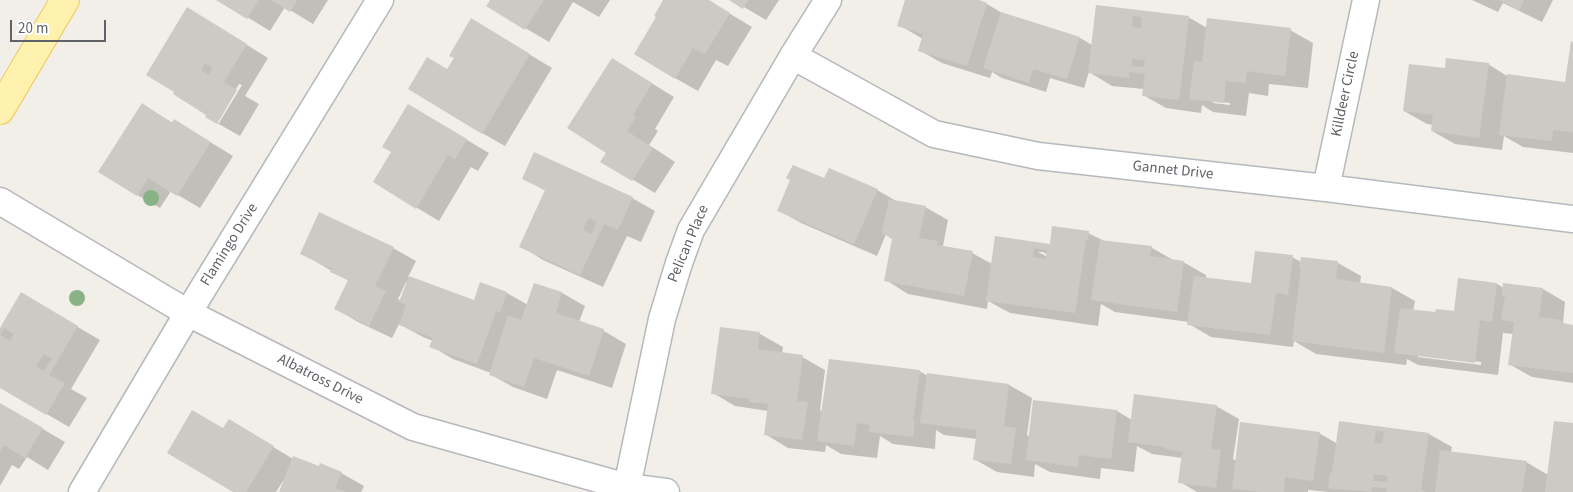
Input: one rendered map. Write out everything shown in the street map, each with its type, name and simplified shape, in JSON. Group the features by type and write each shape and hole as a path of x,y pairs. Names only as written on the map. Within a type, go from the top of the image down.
{"main road":[{"path":"0,110 65,0"}],"street":[{"name":"Flamingo Drive","path":"82,492 188,313 380,0"},
{"name":"Pelican Place","path":"627,487 655,346 668,293 691,230 828,0"},
{"name":"Killdeer Circle","path":"1326,188 1366,0"},
{"name":"Gannet Drive","path":"793,56 934,134 1038,156 1326,188 1573,219"},
{"name":"Albatross Drive","path":"0,201 188,313 414,427 627,487 666,492"}],"building":[{"path":"216,0 259,0 247,19"},
{"path":"271,0 297,0 290,12"},
{"path":"490,0 544,0 525,30 486,6"},
{"path":"663,0 709,0 730,13 705,54 693,48 675,79 634,54 656,17 654,16"},
{"path":"729,0 748,0 743,9"},
{"path":"905,0 979,0 987,3 967,66 918,51 923,34 897,26"},
{"path":"1499,0 1524,0 1519,10"},
{"path":"1096,5 1189,16 1179,100 1142,96 1145,74 1129,72 1129,78 1088,73","holes":["1133,16 1142,17 1141,28 1132,27","1132,59 1145,60 1144,67 1132,66"]},
{"path":"187,7 247,44 224,82 237,90 217,124 173,94 174,92 146,75","holes":["205,63 213,68 209,75 201,70"]},
{"path":"1001,12 1080,37 1067,79 1033,69 1029,83 983,68"},
{"path":"471,18 530,54 482,134 408,89 427,57 447,69 454,58 449,56"},
{"path":"1207,18 1291,28 1285,76 1247,71 1245,83 1226,81 1224,103 1189,99 1194,61 1202,62"},
{"path":"1571,41 1573,42 1573,132 1553,130 1552,141 1499,135 1507,74 1565,82"},
{"path":"612,58 652,83 633,115 636,117 627,131 653,148 632,181 600,162 606,153 567,128"},
{"path":"1446,58 1489,63 1479,138 1431,131 1433,115 1403,111 1409,64 1445,68"},
{"path":"142,103 172,123 174,119 211,142 177,196 148,178 137,196 98,172"},
{"path":"408,104 467,139 455,159 448,155 416,209 373,182 391,152 382,147"},
{"path":"534,152 633,197 618,230 604,224 580,275 519,247 545,190 522,179","holes":["589,218 597,222 591,234 583,230"]},
{"path":"793,165 824,178 829,168 878,189 854,244 777,211 790,180 786,178"},
{"path":"889,199 926,206 919,238 938,241 937,245 973,251 964,296 884,281 892,239 882,233"},
{"path":"319,212 394,247 375,286 386,291 369,326 334,309 348,280 330,272 332,269 300,254"},
{"path":"1052,226 1089,231 1075,313 986,301 995,236 1050,244","holes":["1034,248 1047,250 1046,259 1033,257"]},
{"path":"1100,240 1152,246 1150,256 1184,261 1177,312 1091,300"},
{"path":"1255,251 1293,255 1288,295 1276,293 1270,335 1187,325 1194,276 1251,283"},
{"path":"1301,257 1338,261 1336,279 1392,287 1384,353 1292,341"},
{"path":"409,276 474,300 480,282 507,292 500,313 496,311 477,364 429,347 433,338 399,325 406,305 399,302"},
{"path":"1458,278 1497,283 1492,322 1480,320 1475,363 1394,353 1400,308 1435,312 1436,309 1454,311"},
{"path":"534,283 562,292 556,313 604,329 589,376 534,358 524,387 489,375 508,315 521,320"},
{"path":"1503,283 1543,288 1539,317 1561,320 1561,323 1573,325 1573,373 1508,365 1514,322 1501,320 1505,296 1502,296"},
{"path":"21,292 78,326 49,375 65,383 46,415 0,388 0,335 0,328","holes":["4,328 14,334 10,341 0,335","44,354 52,359 44,371 36,366"]},
{"path":"720,327 760,332 758,349 803,355 797,401 808,402 802,440 764,435 768,404 749,402 750,399 711,394"},
{"path":"829,359 920,370 913,421 915,421 913,437 869,432 870,425 857,423 854,446 817,441"},
{"path":"927,373 1009,384 1004,426 1016,428 1011,464 973,460 977,430 920,423"},
{"path":"1134,394 1217,405 1211,449 1221,450 1216,488 1178,483 1182,452 1165,449 1165,447 1128,442"},
{"path":"1033,400 1117,410 1111,459 1079,455 1078,467 1026,460"},
{"path":"0,403 43,428 25,458 4,445 0,451"},
{"path":"192,410 223,428 229,419 274,446 246,492 233,492 167,453"},
{"path":"1339,421 1429,433 1421,490 1426,492 1386,492 1387,488 1372,487 1371,492 1328,488 1330,473 1332,474","holes":["1376,431 1384,432 1382,444 1374,443","1374,474 1388,476 1387,482 1373,481"]},
{"path":"1554,421 1573,423 1573,492 1545,492"},
{"path":"1240,422 1320,432 1313,481 1285,477 1284,492 1232,489"},
{"path":"1440,450 1527,461 1522,492 1435,492"},
{"path":"293,456 319,466 320,463 342,472 335,488 346,492 279,492"}]}
